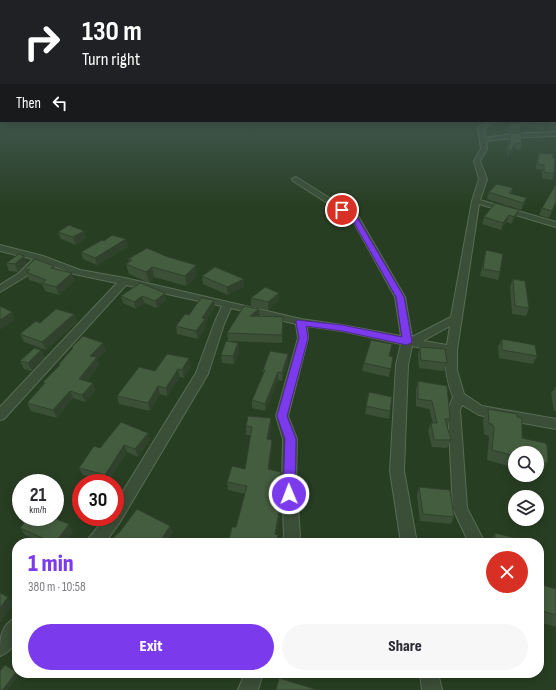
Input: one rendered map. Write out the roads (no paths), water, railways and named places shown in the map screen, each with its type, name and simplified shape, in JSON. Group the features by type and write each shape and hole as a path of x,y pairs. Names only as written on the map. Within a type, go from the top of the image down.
{"street":[{"path":"483,141 484,149 477,161 483,179 476,201 451,350 451,370 454,385 459,398 479,410 556,424"},
{"path":"296,179 355,218 400,297 409,342 402,365 397,471 408,538"},
{"path":"476,201 556,225"},
{"path":"0,248 40,258 77,272 228,304 300,322 342,328 451,350"},
{"path":"0,289 22,274 40,258"},
{"path":"0,415 125,281"},
{"path":"124,502 202,374 219,324 228,304"},
{"path":"409,342 456,319"},
{"path":"291,538 288,480 290,439 282,416 304,338 300,322"},
{"path":"459,398 454,410 458,494 460,508 475,538"},
{"path":"99,538 108,526"},
{"path":"0,647 12,632"},
{"path":"248,690 252,678"},
{"path":"430,678 432,690"}]}
